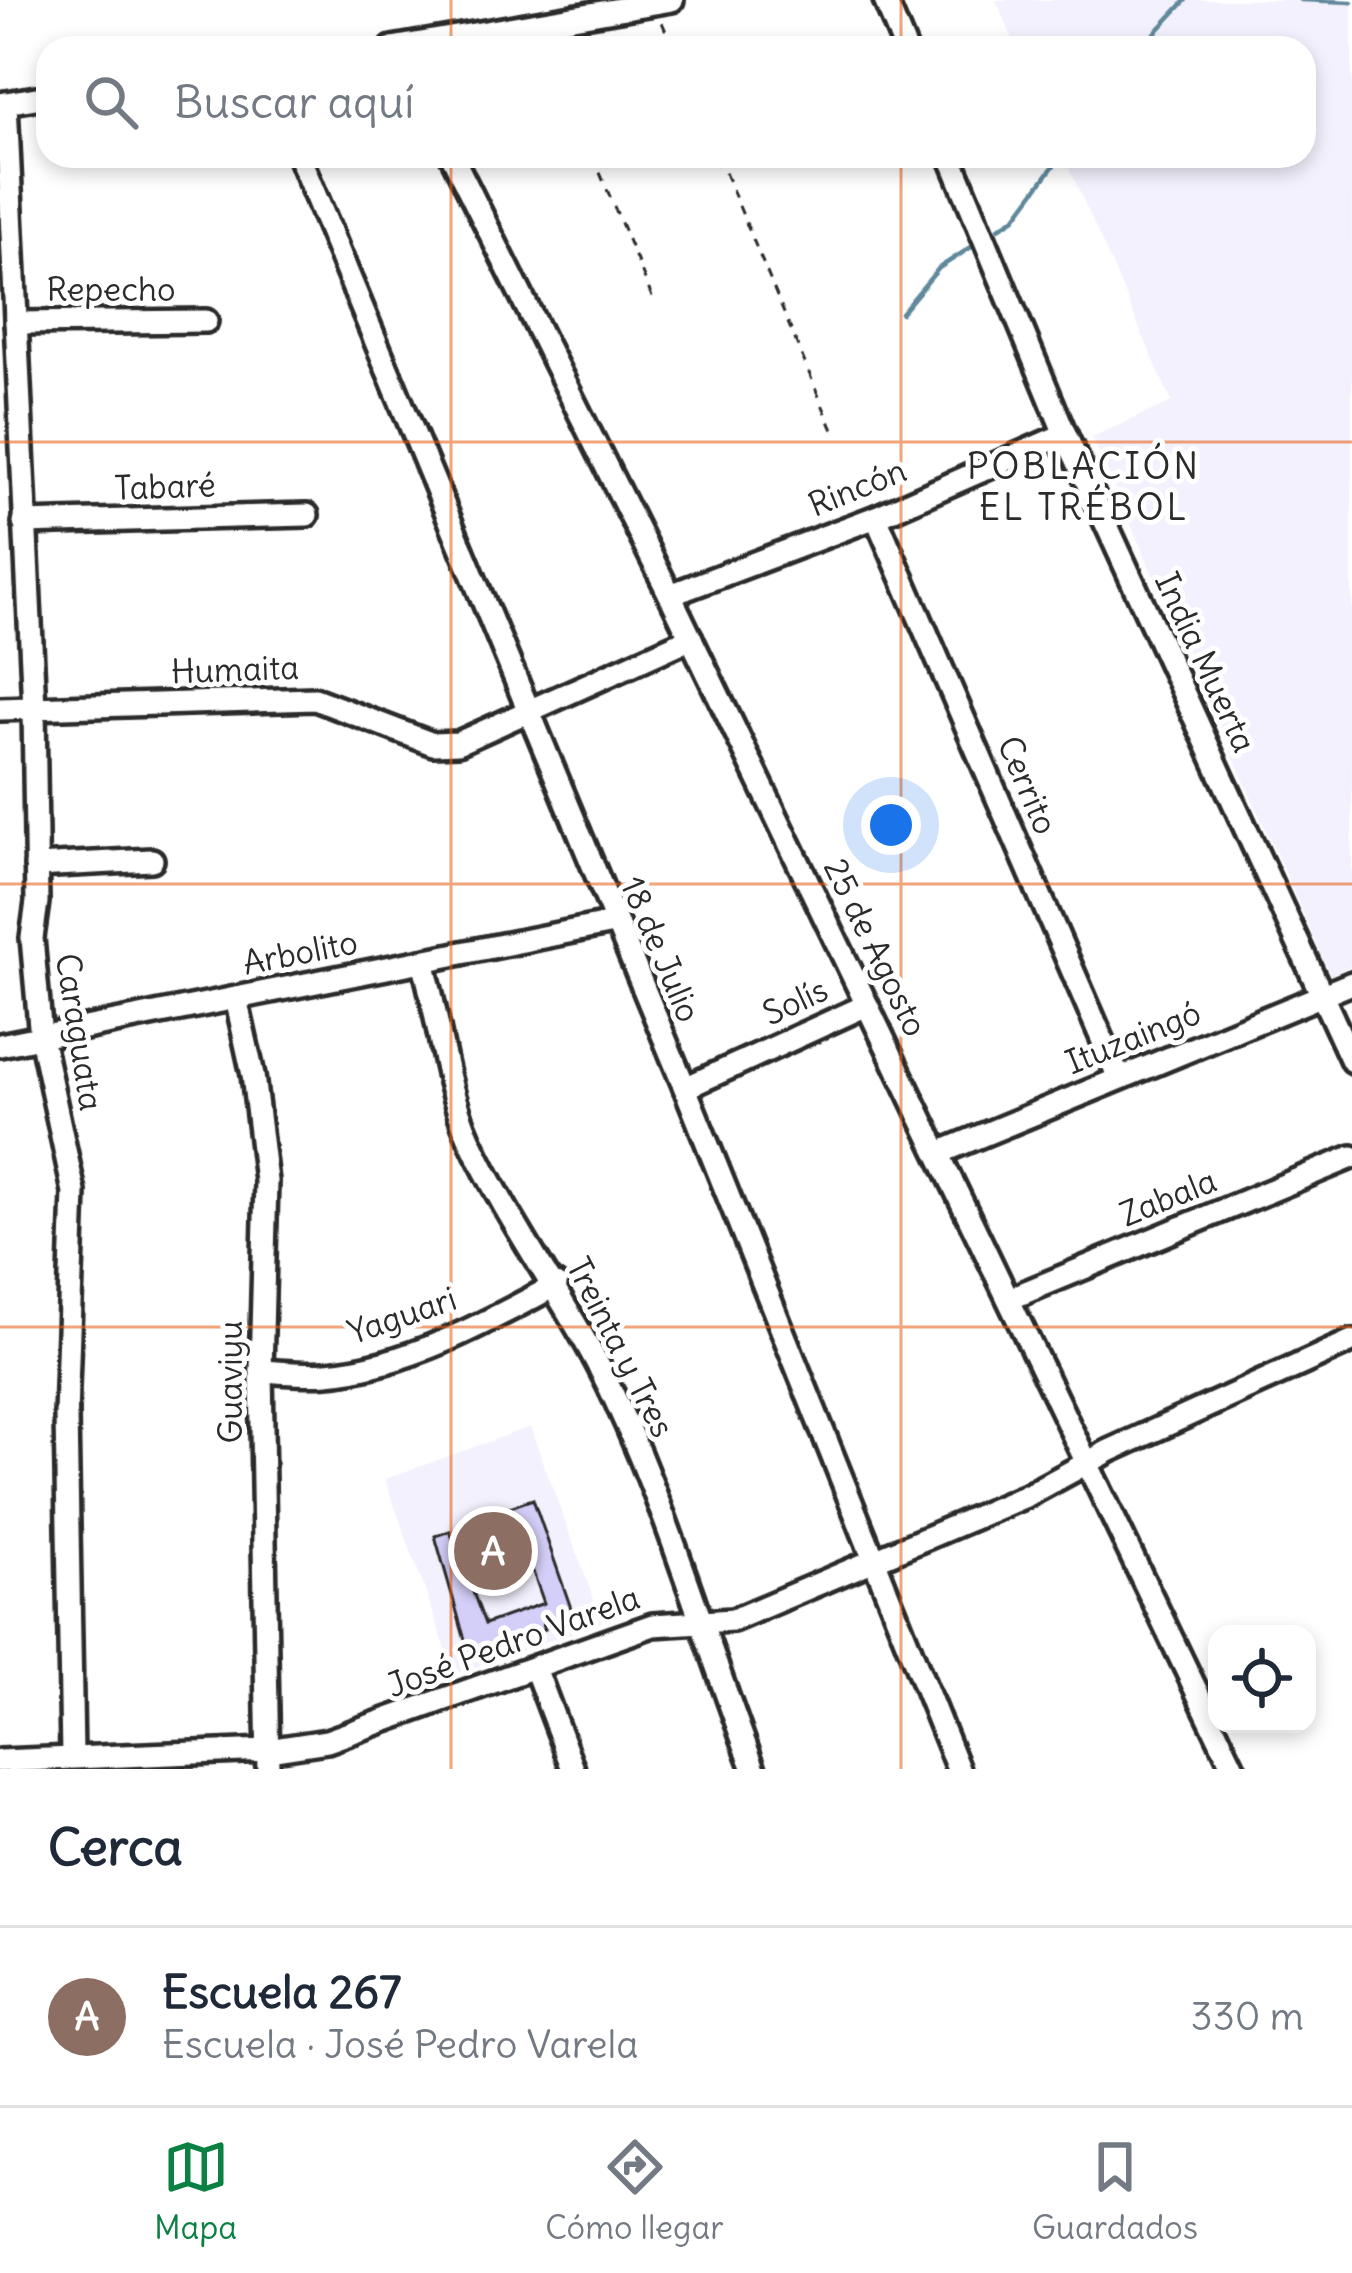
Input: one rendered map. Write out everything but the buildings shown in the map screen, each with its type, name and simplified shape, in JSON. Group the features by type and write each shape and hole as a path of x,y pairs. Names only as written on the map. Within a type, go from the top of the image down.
{"street":[{"path":"885,0 899,36"},
{"path":"466,36 663,2"},
{"path":"3,103 36,98"},
{"name":"Caraguata","path":"3,103 34,708 32,938 41,1037 74,1192 66,1415 72,1756"},
{"name":"18 de Julio","path":"304,168 685,1088 958,1769"},
{"name":"25 de Agosto","path":"458,168 691,638 1234,1769"},
{"name":"India Muerta","path":"955,168 1066,434 1352,1061"},
{"name":"Repecho","path":"16,323 206,322"},
{"name":"Rincón","path":"670,595 876,517 1066,434"},
{"name":"Tabaré","path":"24,524 307,515"},
{"name":"Cerrito","path":"876,517 1119,1078"},
{"path":"530,715 691,638"},
{"name":"Humaita","path":"0,709 315,699 433,744 458,743 530,715"},
{"path":"36,866 152,860"},
{"name":"Arbolito","path":"0,1045 613,923"},
{"name":"Treinta y Tres","path":"424,961 448,1073 469,1137 556,1285 651,1480 697,1622 754,1769"},
{"name":"Ituzaingó","path":"939,1153 1352,983"},
{"name":"Guaviyu","path":"236,998 264,1158 261,1371 268,1760"},
{"name":"Solís","path":"685,1088 867,1005"},
{"name":"Zabala","path":"1009,1299 1352,1157"},
{"name":"Yaguari","path":"261,1371 328,1373 400,1355 498,1316 556,1285"},
{"name":"José Pedro Varela","path":"0,1761 72,1756 268,1760 653,1625 733,1620 874,1563 1352,1341"},
{"path":"536,1668 573,1769"}],"path":[{"path":"663,2 670,36"},
{"path":"598,168 652,297"},
{"path":"723,168 832,430"}],"shaded area":[{"path":"996,0 1352,0 1352,965 1330,975 1092,437 1172,402 1069,168 1316,168 1316,36 1012,36"},
{"path":"530,1427 602,1622 455,1674 385,1479"}],"waterway":[{"path":"1152,36 1186,0"},
{"path":"1301,0 1352,2"},
{"path":"999,228 1015,218 1052,168"},
{"path":"901,313 939,268 976,244"}],"place":[{"name":"Escuela 267","path":"493,1551"}],"district":[{"name":"POBLACIÓN EL TRÉBOL","path":"1084,486"}]}
